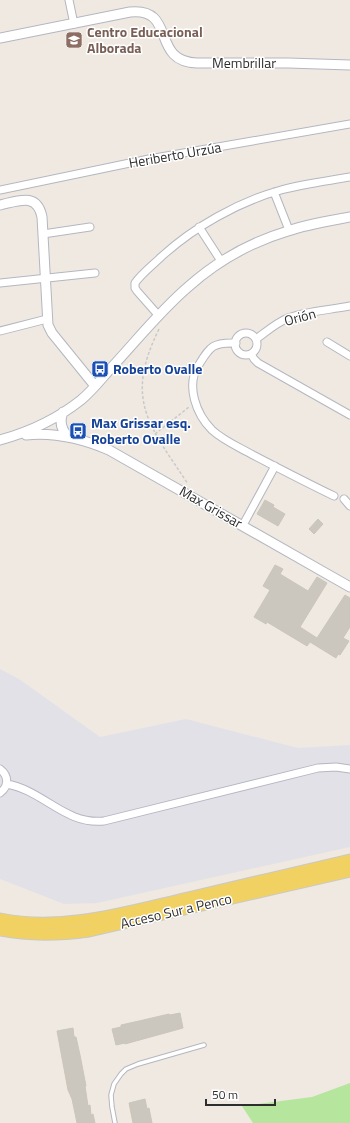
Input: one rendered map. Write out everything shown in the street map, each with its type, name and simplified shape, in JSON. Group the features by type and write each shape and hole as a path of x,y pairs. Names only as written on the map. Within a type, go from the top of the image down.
{"main road":[{"name":"Acceso Sur a Penco","path":"0,919 45,923 72,922 102,917 350,860"},
{"name":"Acceso Sur a Penco","path":"0,930 40,935 89,931 350,871"}],"street":[{"path":"69,0 74,24"},
{"name":"Membrillar","path":"0,38 141,11 154,17 171,52 185,62 350,65"},
{"name":"Heriberto Urzúa","path":"0,190 157,157 350,124"},
{"path":"159,316 135,288 135,283 168,251 200,228 234,209 274,192 350,177"},
{"path":"274,192 288,230"},
{"path":"0,205 22,200 30,200 39,208 42,217 47,319 50,329 95,386"},
{"path":"0,440 19,435 41,425 80,400 188,287 222,262 251,246 288,230 350,217"},
{"path":"43,234 90,227"},
{"path":"200,228 222,262"},
{"path":"0,284 96,273"},
{"name":"Orión","path":"256,339 278,323 287,319 350,306"},
{"path":"0,330 47,319"},
{"path":"244,334 252,335 256,339 256,348 251,354 241,354 236,348 238,338 244,334"},
{"path":"236,343 220,342 214,346 199,365 195,373 192,384 196,402 202,418 208,426 229,442 334,496"},
{"path":"327,342 350,356"},
{"path":"251,354 258,363 350,415"},
{"path":"63,412 61,426 65,434 69,437"},
{"name":"Max Grissar","path":"19,435 44,434 69,437 98,445 120,455 350,587"},
{"path":"243,525 275,466"},
{"path":"344,500 350,506"},
{"path":"7,784 21,787 32,792 76,818 96,822 318,768 336,767 350,769"},
{"path":"0,770 6,776 7,784 0,793"}],"lane":[{"path":"115,1123 111,1095 114,1084 126,1069 138,1064 204,1045"}],"path":[{"path":"160,327 147,356 142,388 143,400 147,417 155,434 190,487"},
{"path":"155,434 196,402"}],"shaded area":[{"path":"0,669 19,679 100,737 186,719 298,748 350,745 350,847 97,903 64,904 0,879"}],"green space":[{"path":"350,1083 350,1123 253,1123 242,1106 312,1097"}],"building":[{"path":"265,500 285,514 278,526 257,514"},
{"path":"318,519 323,524 314,534 309,529"},
{"path":"275,565 283,569 280,574 308,591 317,577 327,583 300,627 317,638 345,595 350,598 350,627 343,638 349,641 340,655 338,654 336,658 310,642 307,646 267,622 266,624 254,617 270,590 263,586"},
{"path":"180,1013 183,1028 125,1044 116,1045 112,1029 121,1027 121,1025 169,1014"},
{"path":"73,1028 86,1086 88,1106 90,1105 91,1115 93,1114 95,1123 77,1123 72,1099 68,1090 57,1031"},
{"path":"145,1099 147,1109 149,1108 152,1123 133,1123 129,1103"}],"place":[{"name":"Centro Educacional Alborada","path":"74,40"},
{"name":"Roberto Ovalle","path":"100,369"},
{"name":"Max Grissar esq. Roberto Ovalle","path":"78,431"}]}
